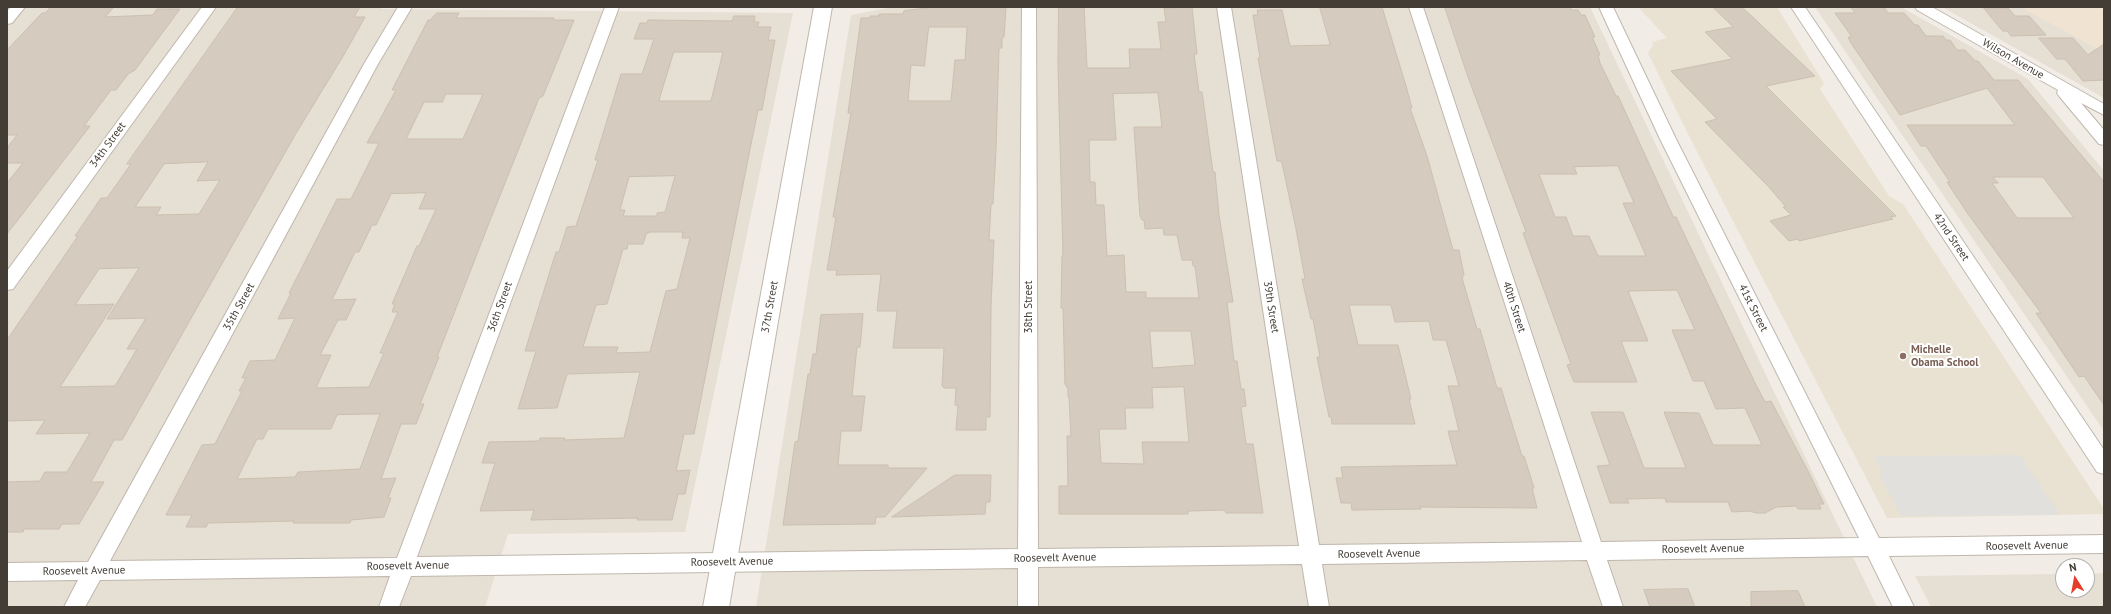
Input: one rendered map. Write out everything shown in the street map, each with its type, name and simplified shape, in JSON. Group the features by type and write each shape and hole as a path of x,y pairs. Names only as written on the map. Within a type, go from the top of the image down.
{"street":[{"path":"7,20 18,7"},
{"name":"34th Street","path":"7,284 209,7"},
{"name":"35th Street","path":"74,607 371,64 405,7"},
{"name":"36th Street","path":"389,607 612,7"},
{"name":"37th Street","path":"716,607 823,7"},
{"name":"38th Street","path":"1028,607 1029,7"},
{"name":"39th Street","path":"1224,7 1319,607"},
{"name":"40th Street","path":"1416,7 1450,115 1613,607"},
{"name":"41st Street","path":"1606,7 1668,139 1904,607"},
{"name":"42nd Street","path":"1798,7 2104,466"},
{"name":"Wilson Avenue","path":"1922,7 2104,110"},
{"path":"2056,83 2104,140"},
{"name":"Roosevelt Avenue","path":"7,572 2104,544"}],"shaded area":[{"path":"7,7 382,7 381,9 793,13 685,532 508,534 485,607 7,607"},
{"path":"893,7 1590,7 1877,607 756,607 851,15"},
{"name":"Michelle Obama School","path":"1638,7 1777,7 1824,83 1820,89 1889,196 1903,204 2104,509 2104,514 1887,518 1691,140 1648,53 1653,45 1652,42 1667,38"},
{"path":"1815,7 1901,7 2028,79 2104,171 2104,431"},
{"path":"1942,7 2021,7 2104,52 2104,98"},
{"path":"2021,7 2098,7 2104,10 2104,52"},
{"path":"2020,455 2060,515 1901,516 1879,474 1883,474 1874,456"},
{"path":"2104,573 2104,607 1931,607 1915,576 2055,574 2055,598 2095,598 2095,574"}],"building":[{"path":"51,7 114,7 105,17 153,15 157,9 180,9 135,70 128,74 116,90 111,90 84,126 90,126 7,234 7,183 23,163 7,163 7,148 17,135 7,135 7,50 42,13 45,13"},
{"path":"238,7 360,7 354,17 365,17 345,53 295,135 122,440 114,440 91,482 104,482 79,524 62,524 59,529 24,529 23,532 7,532 7,482 40,481 45,472 67,472 90,433 36,434 45,420 7,421 7,340 78,236 75,236 101,198 107,198 131,164 127,164","holes":["208,162 197,181 220,180 199,214 156,215 161,207 135,207 164,164","139,268 107,319 146,318 127,349 137,349 115,386 60,387 114,304 75,305 99,269"]},
{"path":"937,7 1006,7 1004,37 1002,37 1002,48 999,48 996,149 993,204 991,204 989,240 994,240 991,306 990,417 986,417 986,430 956,430 958,405 955,405 956,388 944,388 942,386 944,348 893,348 897,311 877,311 881,274 836,275 837,270 827,270 836,217 833,217 851,113 848,113 861,18 879,16 879,14 903,14 904,11","holes":["929,27 967,27 965,60 955,60 951,101 908,101 911,65 924,66"]},
{"path":"1059,7 1084,7 1087,68 1130,68 1129,49 1161,49 1158,22 1166,22 1164,8 1192,7 1197,54 1194,54 1199,92 1202,92 1213,172 1215,172 1219,215 1233,302 1227,302 1234,361 1237,361 1241,389 1244,389 1246,406 1241,407 1246,444 1253,444 1263,513 1226,513 1225,510 1188,511 1188,514 1059,514 1059,486 1068,486 1067,436 1071,436 1069,397 1068,389 1065,384 1063,308 1061,308 1063,256 1058,65","holes":["1158,93 1162,127 1134,127 1140,216 1142,220 1144,220 1145,229 1163,228 1164,235 1177,235 1182,260 1192,260 1193,266 1195,266 1199,298 1146,298 1146,292 1126,292 1124,255 1107,256 1104,205 1096,205 1095,182 1090,182 1089,140 1116,140 1113,94","1150,331 1191,331 1195,365 1153,368","1184,387 1189,442 1142,442 1144,464 1101,463 1099,429 1126,429 1125,408 1153,408 1152,388"]},
{"path":"1320,7 1382,7 1406,86 1412,108 1410,108 1427,156 1453,250 1459,250 1464,275 1462,278 1477,329 1480,329 1497,388 1501,388 1522,456 1524,456 1534,488 1532,488 1537,508 1420,507 1421,509 1352,510 1351,503 1341,503 1336,478 1343,478 1341,467 1457,465 1448,431 1459,431 1448,386 1459,386 1446,340 1433,340 1429,321 1395,322 1391,305 1349,305 1358,345 1398,345 1411,399 1409,399 1415,424 1332,424 1331,417 1329,417 1317,357 1320,357 1313,319 1311,319 1302,279 1305,279 1296,229 1282,163 1281,161 1277,161 1258,58 1260,58 1253,15 1258,15 1257,10 1282,10 1290,46 1330,45"},
{"path":"1445,7 1570,7 1571,10 1578,10 1581,15 1585,15 1595,37 1592,37 1600,55 1598,55 1600,63 1616,96 1618,96 1673,217 1676,217 1765,402 1771,401 1808,471 1824,504 1819,504 1821,509 1798,509 1796,506 1776,507 1765,513 1750,511 1732,512 1728,502 1666,502 1665,498 1627,499 1629,503 1610,503 1597,466 1610,465 1591,412 1623,412 1644,468 1686,468 1664,412 1699,413 1713,445 1762,445 1745,408 1716,409 1704,381 1693,381 1672,330 1695,330 1677,290 1628,291 1648,341 1621,341 1637,382 1574,382 1567,365 1571,364 1523,233 1526,232 1468,77","holes":["1618,166 1634,203 1623,203 1646,256 1598,256 1589,236 1573,236 1566,217 1555,217 1539,174 1577,174 1574,167"]},
{"path":"1713,7 1742,7 1815,76 1766,86 1896,216 1890,217 1893,219 1799,241 1798,239 1789,241 1770,221 1791,215 1783,207 1786,207 1768,186 1705,122 1717,119 1671,71 1732,59 1705,32 1733,27"},
{"path":"1851,7 1884,7 1888,13 1904,13 1915,25 1918,25 1926,36 1943,36 1946,40 1950,40 1957,50 1965,50 1975,61 1978,61 1994,80 2018,80 2104,182 2104,405 2084,376 2079,377 2036,313 2041,313 1968,214 1947,182 1950,182 1926,146 1921,146 1907,125 2015,125 1987,88 1900,115 1851,43 1848,37 1852,37 1835,13 1855,13","holes":["1993,177 2043,177 2074,218 2017,218 1992,183 1998,183"]},
{"path":"1984,8 2008,8 2015,16 2029,16 2046,35 2011,36 2007,31 2003,31"},
{"path":"437,13 459,13 456,18 554,18 553,20 574,20 543,96 539,98 489,223 437,357 439,357 420,404 424,404 416,424 401,424 381,479 396,478 388,498 391,498 384,517 351,520 350,523 293,523 294,521 208,523 206,527 186,527 192,515 166,515 202,445 215,444 242,391 239,391 246,378 242,378 250,361 275,360 295,318 278,319 291,293 289,293 337,199 351,199 379,143 367,143 396,90 392,90 428,20 430,20","holes":["446,94 483,94 463,139 406,139 424,102 442,102","426,193 419,209 436,209 419,246 417,246 392,304 395,304 392,312 398,312 380,353 384,353 369,387 316,388 331,355 320,355 338,320 346,320 356,299 332,300 355,252 359,252 372,225 376,225 391,194","380,414 360,469 298,472 295,477 237,479 257,439 263,439 268,429 331,429 337,415"]},
{"path":"734,16 755,16 754,22 759,22 757,27 771,27 768,40 775,40 762,110 758,110 694,434 684,434 676,471 690,470 685,494 678,494 672,520 637,520 638,518 531,520 534,510 480,511 495,463 482,463 489,442 539,441 540,438 565,438 564,440 624,438 640,372 567,374 557,408 518,409 536,351 525,351 556,252 559,252 567,227 576,226 598,160 595,160 621,74 642,74 654,39 634,39 640,23 647,23 648,20 732,21","holes":["674,52 723,52 711,101 659,101","675,176 665,212 657,213 657,216 623,216 625,210 620,210 629,177","651,232 683,232 682,238 690,238 677,289 666,291 650,352 616,353 618,347 583,347 596,305 607,304 623,249 627,249 628,244 643,244 646,234"]},
{"path":"2039,38 2073,38 2088,55 2104,44 2104,80 2083,81 2065,59 2057,59"},
{"path":"863,314 860,347 857,347 852,396 865,396 861,431 841,431 838,465 888,465 888,468 927,468 885,517 876,517 875,524 783,525 795,442 798,441 808,374 810,374 813,354 816,354 821,315"},
{"path":"955,475 991,475 990,502 986,502 985,514 892,517"},
{"path":"1688,589 1695,607 1650,607 1644,590"},
{"path":"1798,591 1805,607 1751,607 1751,592"}],"place":[{"name":"Michelle Obama School","path":"1903,356"}]}
